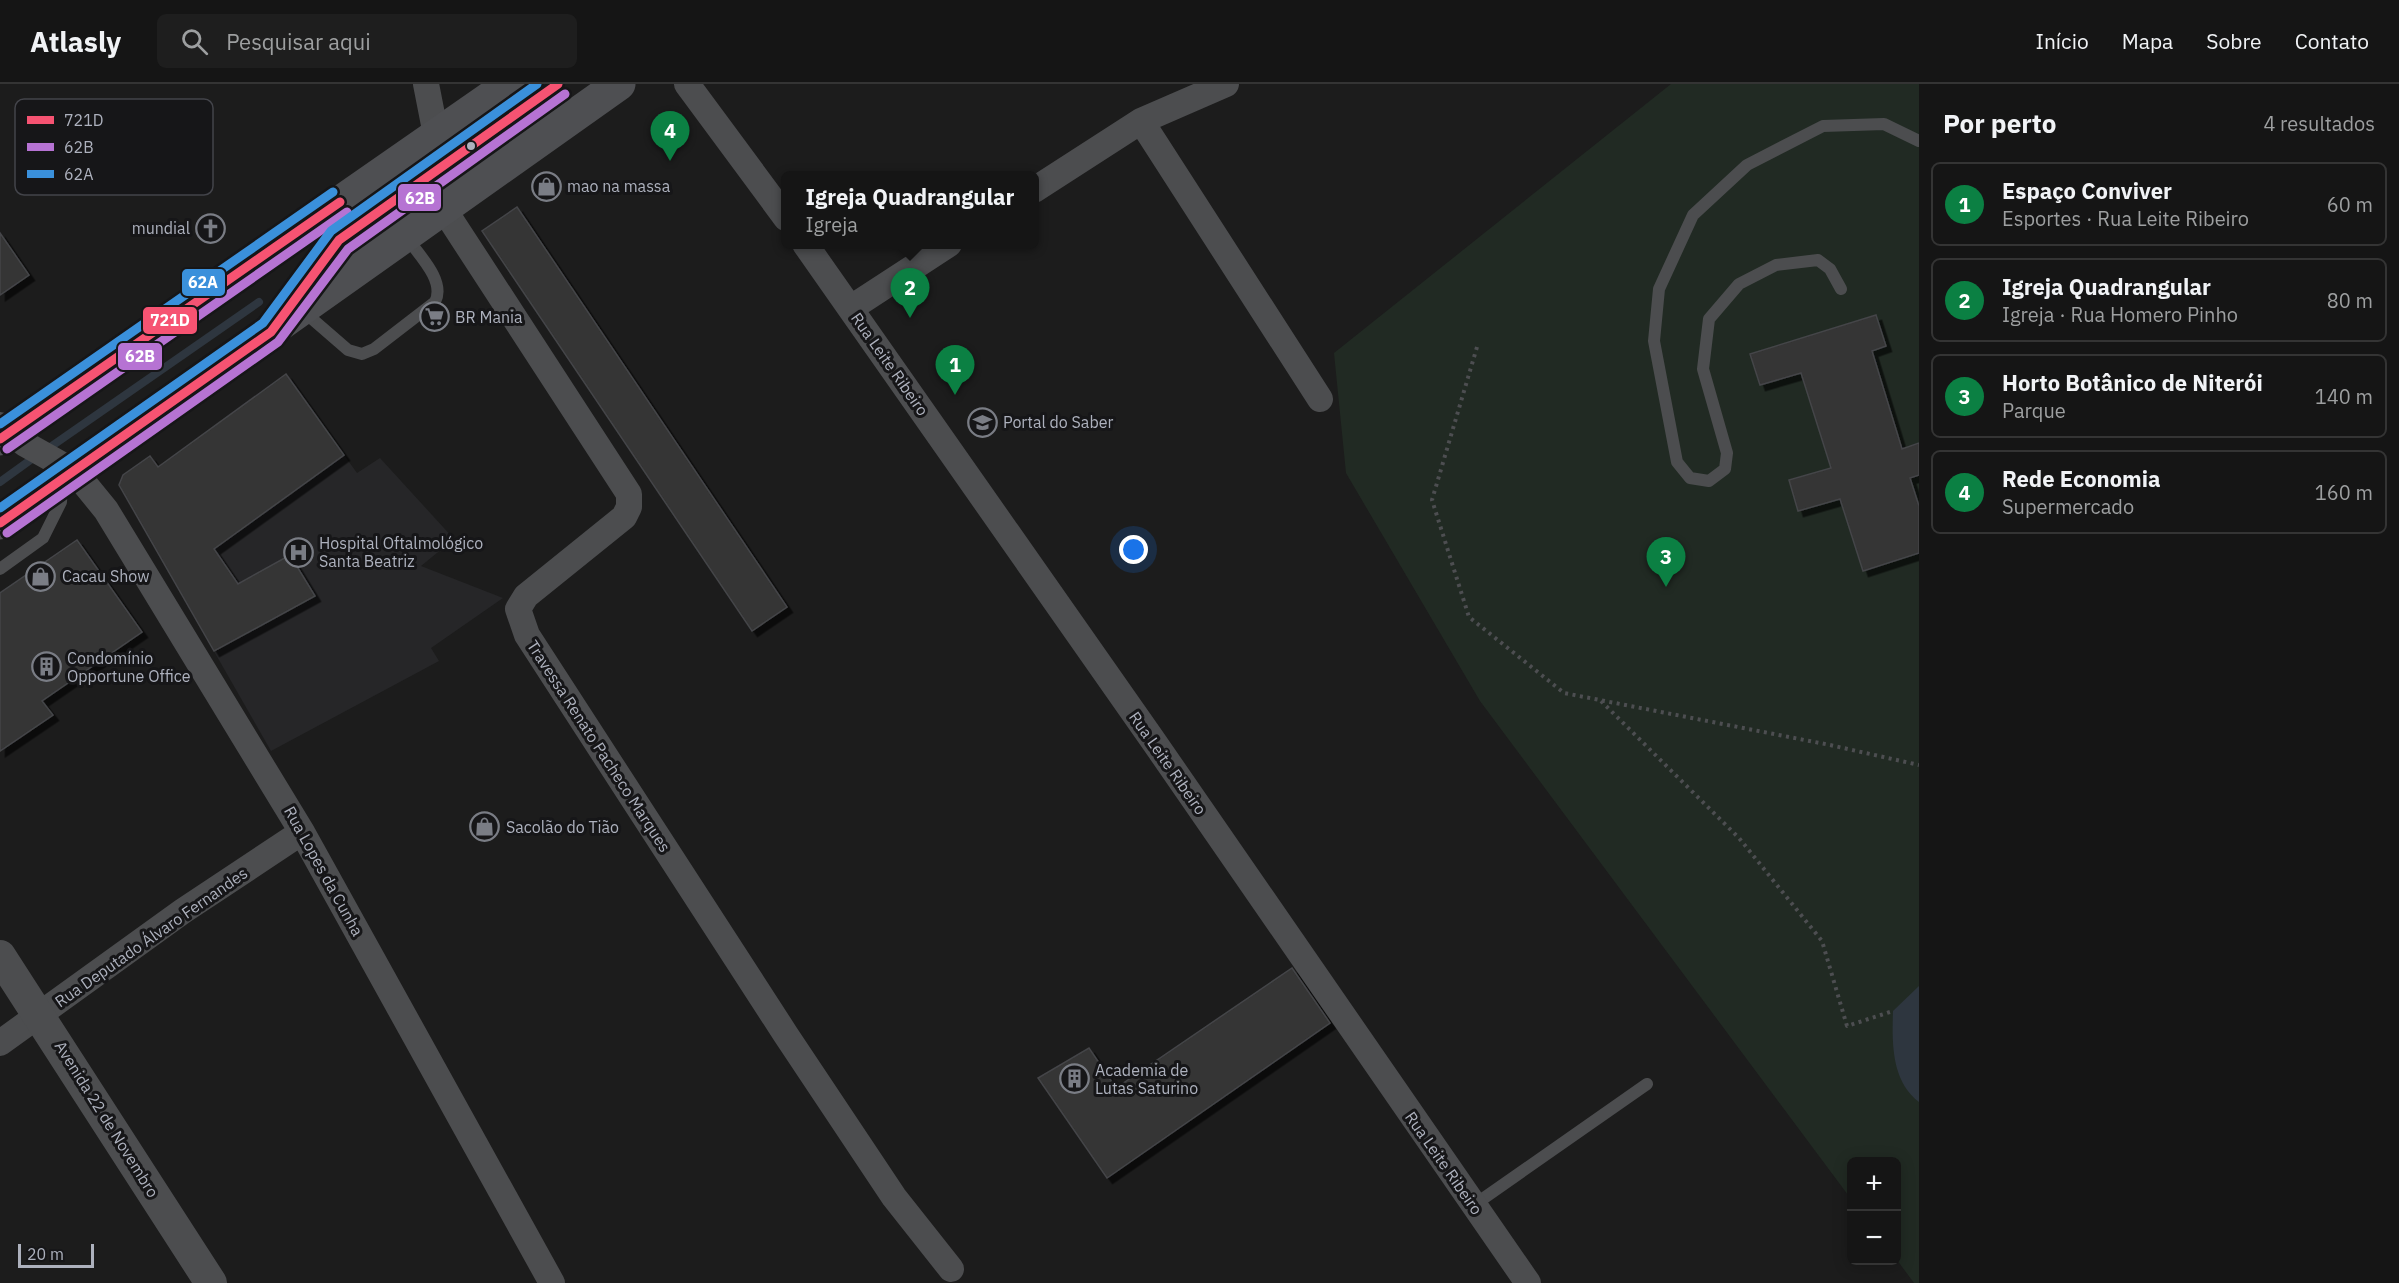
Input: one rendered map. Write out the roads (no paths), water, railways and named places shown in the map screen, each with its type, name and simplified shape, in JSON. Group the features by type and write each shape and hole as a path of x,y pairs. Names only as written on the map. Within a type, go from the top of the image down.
{"highway":[{"path":"8,435 510,84"},
{"path":"0,523 64,471 271,332 619,84"}],"street":[{"path":"426,84 436,135"},
{"path":"687,84 781,211"},
{"path":"1039,186 1141,121 1226,84"},
{"path":"1141,121 1320,399"},
{"name":"Travessa Renato Pacheco Marques","path":"443,208 629,494 629,507 624,517 526,596 518,609 527,635 786,1035 894,1197 951,1269"},
{"name":"Rua Leite Ribeiro","path":"809,249 1528,1283"},
{"path":"851,308 941,249"},
{"path":"8,435 64,471"},
{"name":"Rua Lopes da Cunha","path":"64,471 106,510 303,832 552,1283"},
{"name":"Rua Deputado Álvaro Fernandes","path":"0,1043 183,912 303,832"},
{"name":"Avenida 22 de Novembro","path":"0,956 40,1014 211,1283"}],"lane":[{"path":"271,332 339,240 558,84"},
{"path":"1841,289 1830,269 1818,260 1776,265 1739,284 1709,319 1704,369 1727,453 1725,470 1709,481 1690,478 1677,462 1654,341 1659,289 1693,215 1747,165 1822,126 1884,124 1919,141"},
{"path":"302,310 348,350 362,354 374,349 435,302 440,293 438,283 405,235"},
{"path":"0,568 43,538 61,502 64,471"},
{"path":"1474,1205 1647,1084"}],"waterway":[{"path":"46,450 259,302"},
{"path":"0,482 36,456"}],"place":[{"name":"Rede Economia","path":"670,161"},
{"name":"mao na massa","path":"546,186"},
{"name":"mundial","path":"211,228"},
{"name":"BR Mania","path":"434,317"},
{"name":"Igreja Quadrangular","path":"910,318"},
{"name":"Espaço Conviver","path":"955,395"},
{"name":"Portal do Saber","path":"982,422"},
{"name":"Hospital Oftalmológico Santa Beatriz","path":"298,552"},
{"name":"Cacau Show","path":"41,576"},
{"name":"Horto Botânico de Niterói","path":"1666,587"},
{"name":"Condomínio Opportune Office","path":"46,667"},
{"name":"Sacolão do Tião","path":"485,827"},
{"name":"Academia de Lutas Saturino","path":"1074,1079"}]}
